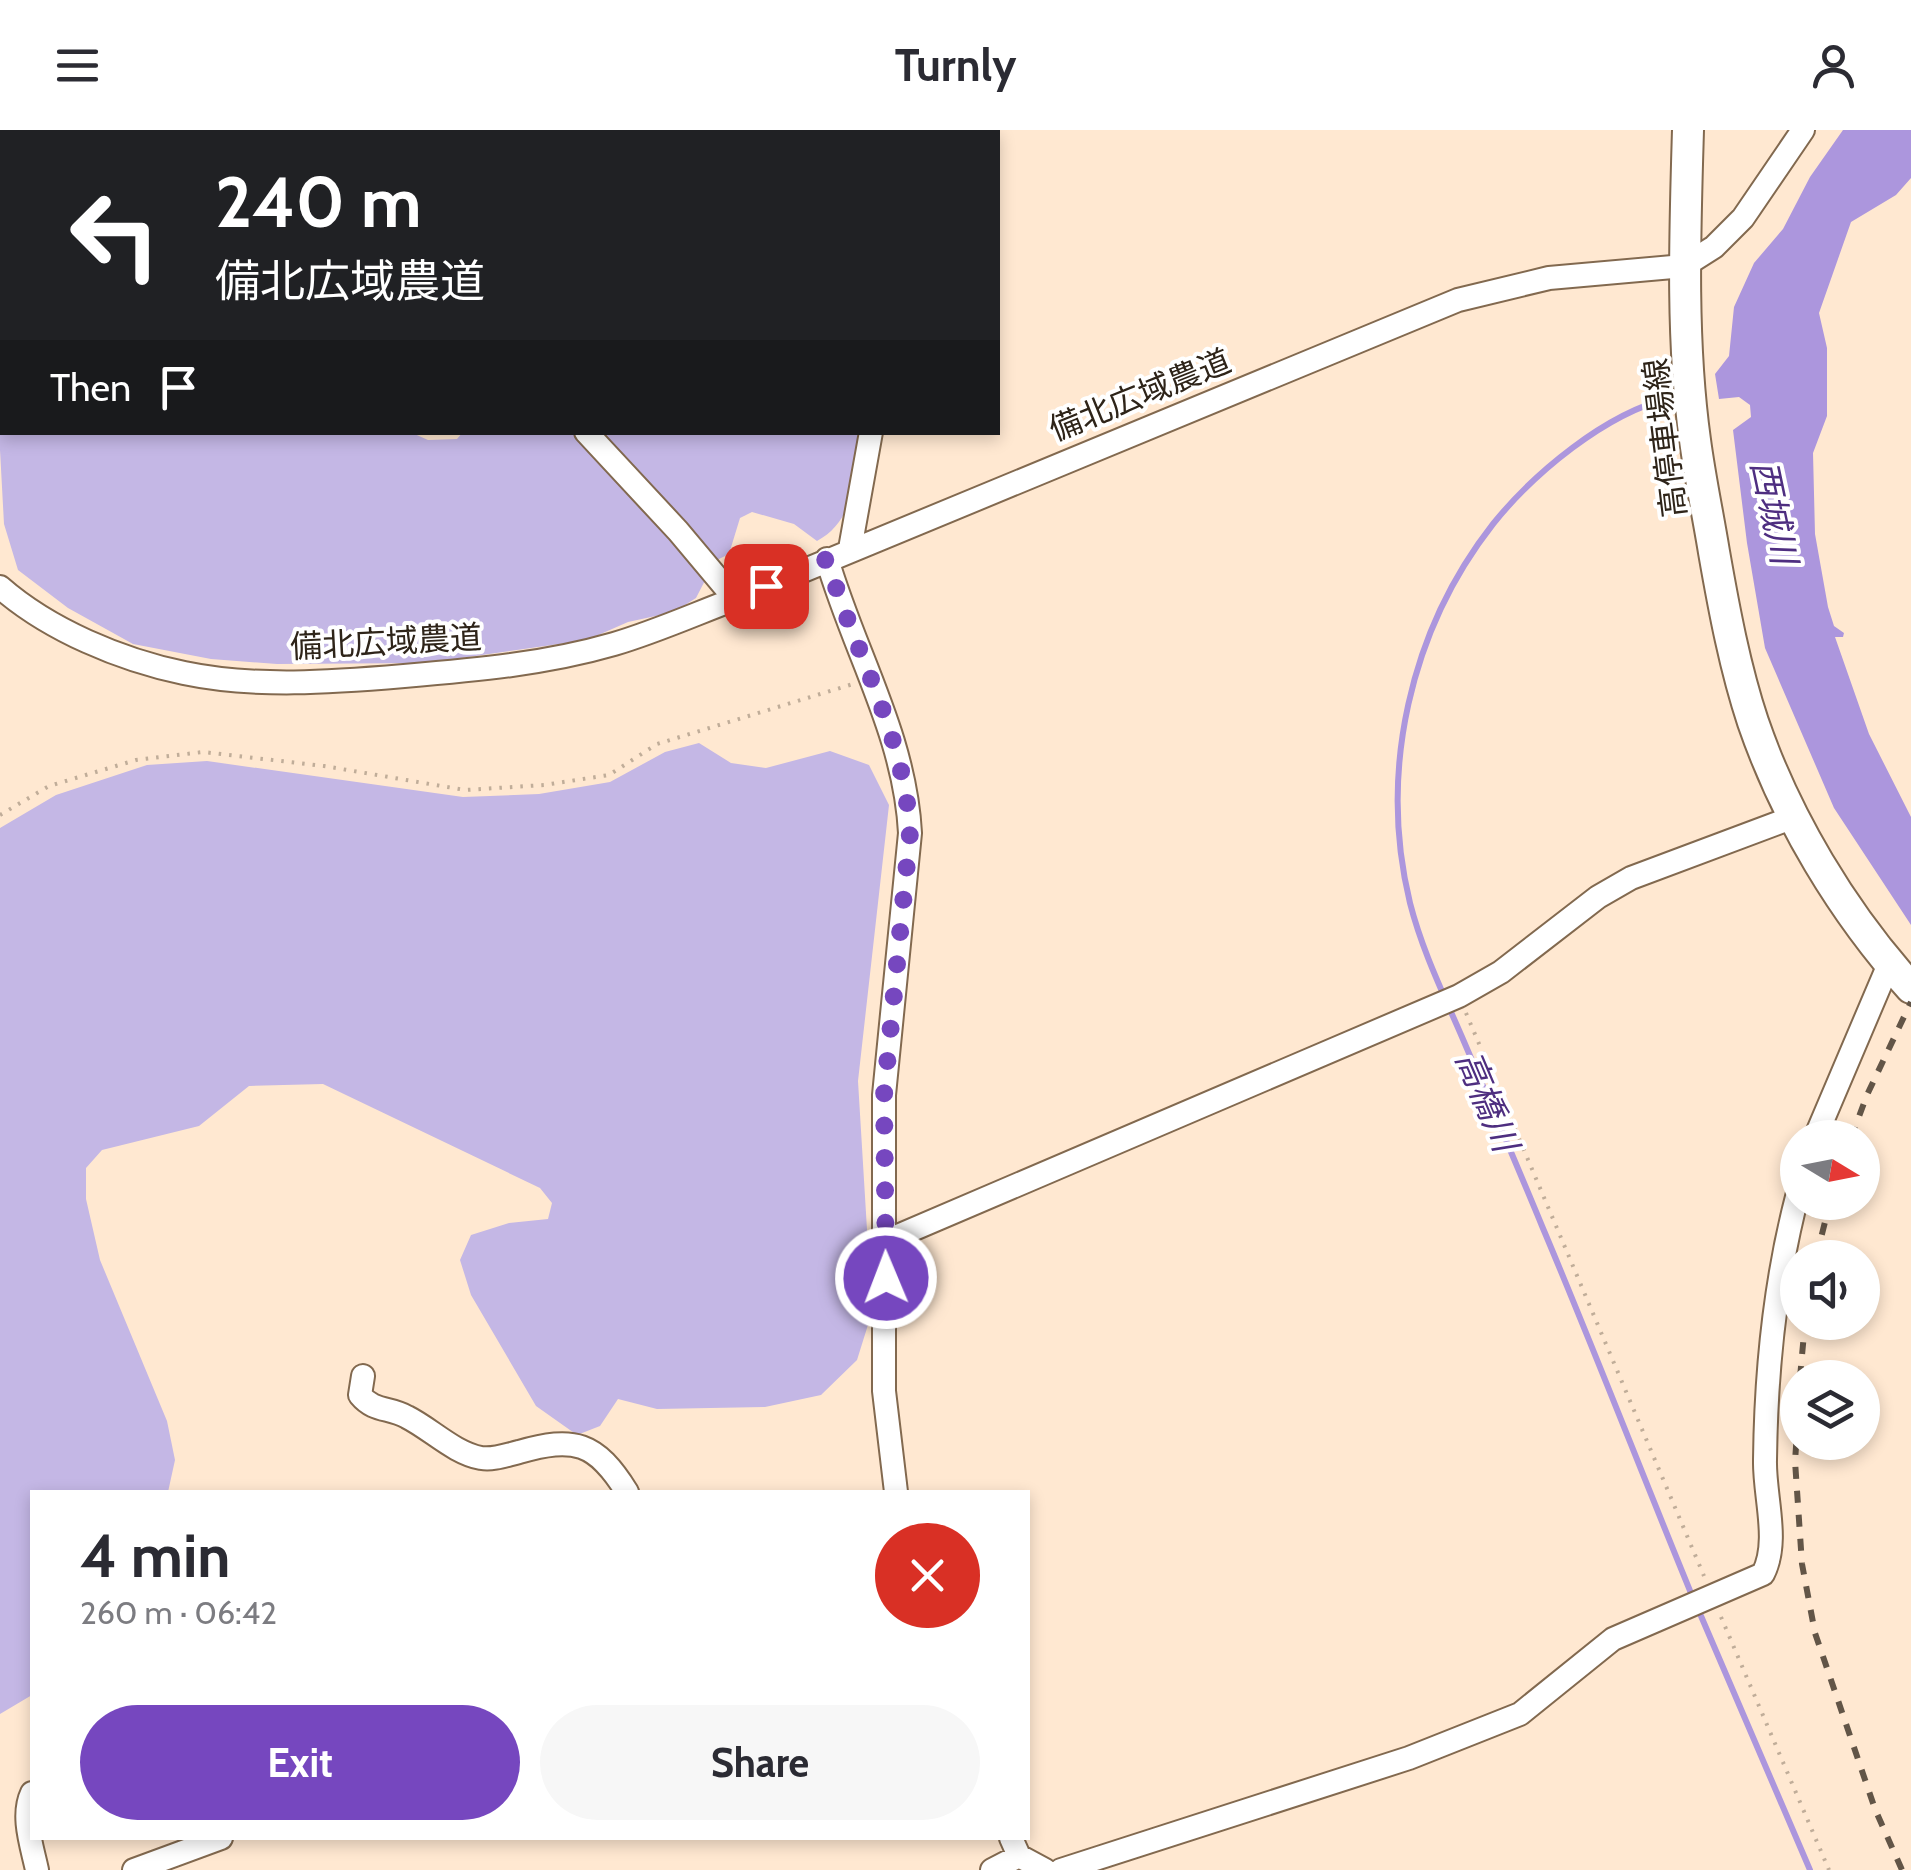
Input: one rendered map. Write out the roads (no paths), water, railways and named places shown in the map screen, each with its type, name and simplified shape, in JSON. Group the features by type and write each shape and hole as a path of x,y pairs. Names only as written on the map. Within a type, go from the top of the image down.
{"main road":[{"name":"高停車場線","path":"1688,130 1684,266 1694,438 1725,612 1753,722 1794,817 1835,888 1911,988"}],"street":[{"path":"1684,266 1714,247 1744,218 1803,130"},
{"name":"備北広域農道","path":"0,587 19,604 99,646 185,673 267,681 349,681 505,668 617,644 735,599 1458,300 1548,278 1684,266"},
{"path":"589,435 735,599"},
{"path":"850,549 870,435"},
{"path":"827,559 841,608 872,678 903,770 910,833 884,1095 884,1391 896,1490"},
{"path":"886,1241 1451,1000 1501,972 1598,898 1632,878 1794,817"},
{"path":"1823,1120 1889,964"},
{"path":"1060,1870 1410,1758 1520,1714 1613,1639 1763,1574 1768,1564 1770,1536 1765,1463 1771,1340 1791,1220"},
{"path":"363,1376 360,1395 372,1407 407,1417 477,1458 499,1458 555,1442 574,1444 589,1448 602,1459 625,1490"},
{"path":"30,1797 30,1831"},
{"path":"32,1840 37,1870"},
{"path":"134,1870 181,1845 210,1840"},
{"path":"992,1870 1015,1847 1045,1870"}],"water":[{"name":"西城川","path":"1843,130 1911,130 1911,178 1896,195 1851,222 1819,313 1827,348 1827,416 1813,453 1815,534 1828,607 1834,626 1844,633 1843,637 1835,637 1869,734 1911,817 1911,925 1834,808 1765,648 1733,430 1751,417 1750,405 1739,397 1719,399 1715,374 1729,356 1734,307 1754,263 1783,229 1810,177"}],"waterway":[{"name":"高橋川","path":"1669,398 1620,417 1572,448 1510,505 1464,565 1422,656 1408,704 1400,753 1398,803 1410,903 1427,954 1693,1598"},
{"name":"高橋川","path":"1698,1609 1810,1870"}],"railway":[{"path":"1858,1120 1911,1002"},
{"path":"1820,1240 1826,1220"},
{"path":"1802,1360 1803,1340"},
{"path":"1795,1460 1802,1564 1815,1633 1875,1809 1902,1870"}]}
